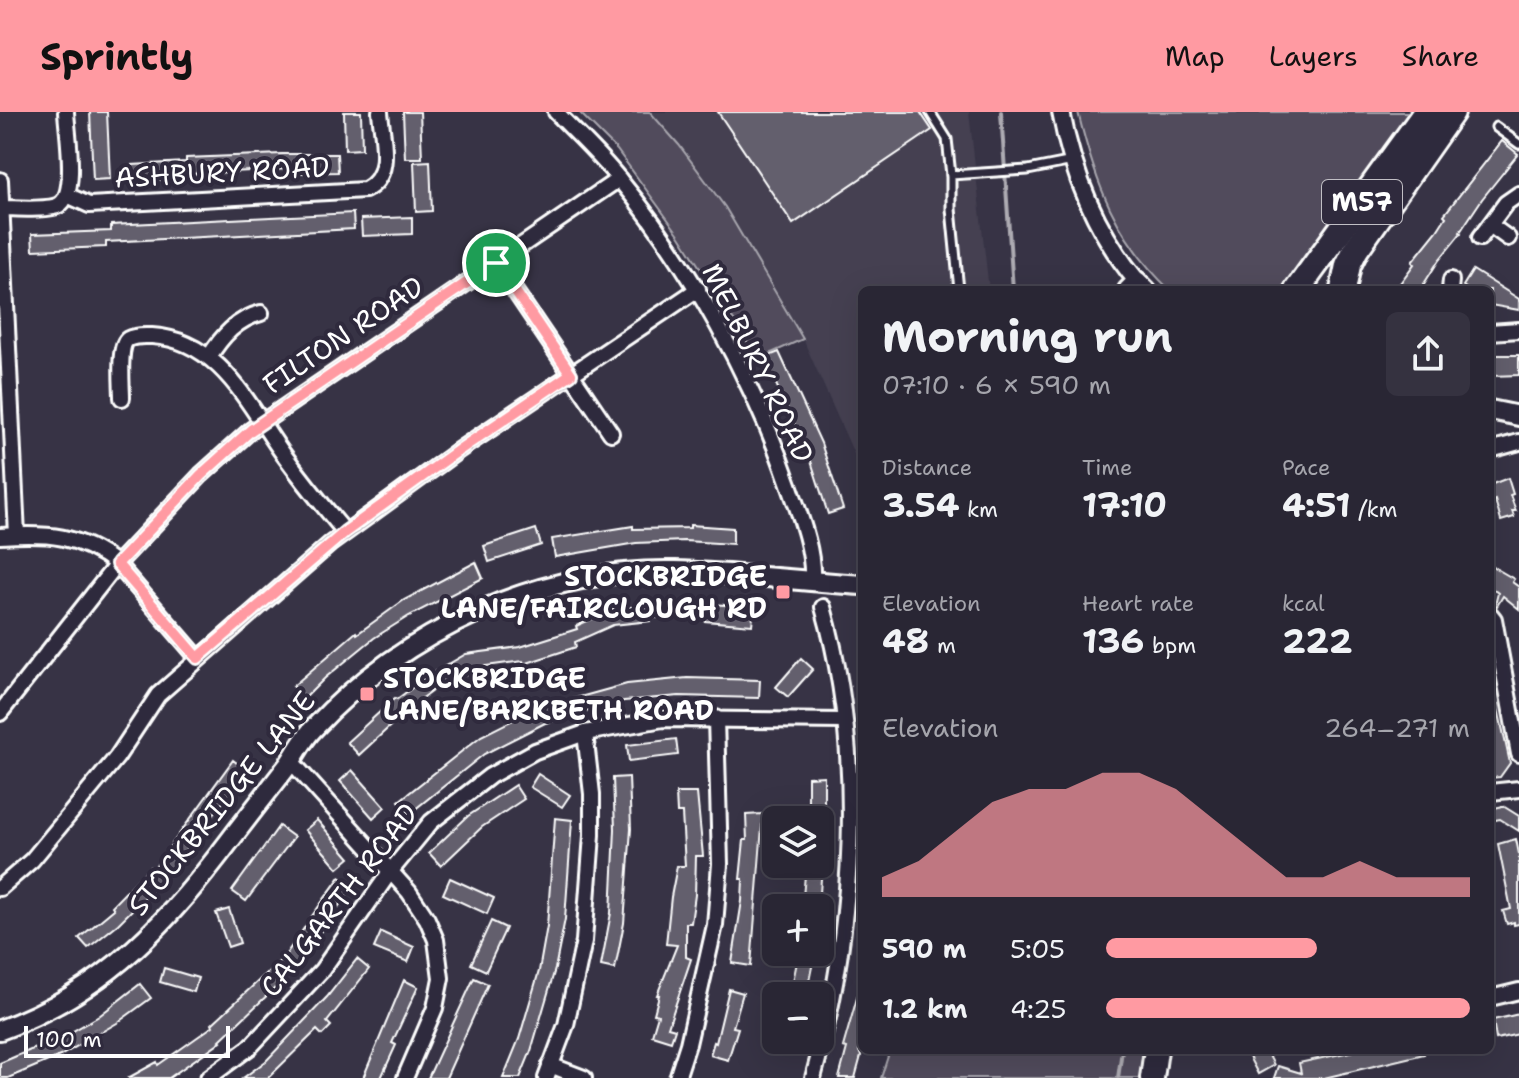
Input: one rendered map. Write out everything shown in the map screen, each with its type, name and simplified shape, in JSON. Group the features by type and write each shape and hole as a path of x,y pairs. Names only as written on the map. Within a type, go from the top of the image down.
{"highway":[{"name":"M57","path":"1300,286 1426,112"},
{"name":"M57","path":"1344,286 1348,265 1356,249 1452,112"}],"main road":[{"path":"1494,411 1519,416"},
{"name":"STOCKBRIDGE LANE","path":"0,1030 29,1019 89,985 155,932 192,892 310,732 369,677 431,635 505,601 577,581 630,573 673,571 858,585"},
{"path":"1152,1078 1155,1054"}],"street":[{"path":"1,208 51,207 62,203 70,185 66,112"},
{"name":"ASHBURY ROAD","path":"67,195 89,205 365,190 377,182 384,166 380,112"},
{"name":"MELBURY ROAD","path":"556,112 619,179 698,289 779,456 808,547 813,567 812,581"},
{"path":"1061,112 1074,161 1101,230 1136,286"},
{"name":"FILTON ROAD","path":"0,713 117,564 201,475 263,420 619,179"},
{"path":"0,180 3,314 17,535"},
{"path":"1480,238 1506,203 1519,194"},
{"path":"1490,225 1508,238"},
{"path":"496,263 611,433"},
{"path":"0,888 32,860 117,757 152,701 198,658 345,532 459,450 698,289"},
{"path":"209,357 237,324 248,316 261,313"},
{"path":"1494,332 1519,330"},
{"path":"122,398 122,347 128,339 165,337 195,348 237,384 281,451 345,532"},
{"path":"1494,449 1519,442"},
{"path":"0,536 43,534 73,539 94,549 117,564 198,658"},
{"path":"813,1078 840,939 848,870 848,775 844,721 838,671 823,607"},
{"path":"1494,619 1519,754"},
{"path":"1494,692 1507,690"},
{"path":"677,1078 688,1044 715,925 720,864 716,718"},
{"name":"CALGARTH ROAD","path":"208,1078 250,1047 293,1003 337,950 390,872 431,822 490,776 535,751 585,733 663,719 844,721"},
{"path":"584,1078 548,1072 566,1025 584,941 592,835 592,794 585,733"},
{"path":"291,761 409,892 427,919 436,940 441,978 435,1008 405,1078"},
{"path":"1494,792 1519,789"},
{"path":"1494,997 1519,991"}],"lane":[{"path":"930,112 947,139 959,286"},
{"path":"1496,127 1519,144"},
{"path":"951,175 1015,171 1074,161"}],"shaded area":[{"path":"579,112 650,112 725,207 803,339 758,359 680,236 617,150"},
{"path":"650,112 969,112 989,286 858,286 858,463 803,339 725,207"},
{"path":"1078,112 1409,112 1293,286 1166,286 1135,251 1122,230 1092,163"},
{"path":"889,1054 1149,1054 1146,1078 881,1078"}],"building":[{"path":"90,112 107,112 110,179 93,180"},
{"path":"344,112 361,112 362,149 345,150"},
{"path":"403,112 420,112 422,158 405,158"},
{"path":"718,112 920,112 932,130 793,224"},
{"path":"1502,141 1518,154 1482,199 1423,286 1398,286 1414,264 1412,262 1437,231 1446,217 1444,215"},
{"path":"337,154 338,172 292,173 292,169 179,174 180,179 133,181 132,165 186,162 186,158"},
{"path":"430,161 432,211 416,212 414,162"},
{"path":"353,213 354,229 106,242 106,247 33,250 32,234 111,231 111,225"},
{"path":"412,217 412,234 362,236 361,219"},
{"path":"1473,270 1519,299 1519,310 1494,306 1494,286 1463,286"},
{"path":"779,352 821,443 843,509 828,514 810,458 764,358"},
{"path":"1494,355 1519,355 1519,375 1494,376"},
{"path":"1508,478 1516,511 1512,511 1514,517 1501,521 1494,500 1494,483"},
{"path":"690,525 733,528 733,544 684,541 636,543 555,557 552,539 633,526 633,529 690,528"},
{"path":"536,529 541,545 489,562 484,546"},
{"path":"476,562 483,578 374,638 305,698 293,686 356,632 404,600"},
{"path":"1494,567 1514,579 1512,582 1519,587 1519,609 1503,596 1495,605 1498,593 1494,590"},
{"path":"696,603 754,607 752,625 705,621 705,616 650,618 650,621 613,625 575,642 576,647 524,664 523,661 479,667 446,686 444,682 412,706 359,755 347,742 395,698 466,654 520,647 577,629 576,626 616,608"},
{"path":"801,658 813,669 788,697 776,687"},
{"path":"687,678 760,680 759,698 679,696 624,701 545,723 484,754 409,814 399,801 481,736 533,710 627,684"},
{"path":"1494,691 1510,763 1500,777 1494,778"},
{"path":"676,739 678,755 629,761 627,745"},
{"path":"233,760 247,771 166,876 118,924 88,948 79,938 114,909 112,906 150,867 153,870"},
{"path":"352,770 385,807 373,818 340,781"},
{"path":"538,774 570,795 562,807 530,787"},
{"path":"824,776 824,806 808,806 808,777"},
{"path":"629,777 631,829 624,923 615,969 601,966 611,913 615,829 613,778"},
{"path":"515,785 524,799 482,827 441,866 429,853 468,816"},
{"path":"676,793 697,793 703,856 696,856 691,923 686,923 686,957 691,959 668,1027 675,1029 671,1041 652,1035 658,1015 654,1014 657,995 677,945 666,944 677,866 685,866 682,813 677,813"},
{"path":"1503,806 1519,816 1519,831 1500,819 1494,820 1494,808"},
{"path":"762,814 751,966 732,963 742,901 743,879 740,879 744,840 747,840 746,815"},
{"path":"555,818 572,820 565,919 555,969 520,1078 503,1078 519,1039 539,971 547,926"},
{"path":"317,820 350,858 338,868 305,830"},
{"path":"279,826 294,837 246,901 232,891"},
{"path":"1516,839 1519,854 1519,924 1514,925 1514,922 1507,924 1503,911 1511,909 1498,844"},
{"path":"340,877 353,886 324,927 309,920"},
{"path":"450,878 494,898 487,914 443,894"},
{"path":"805,878 821,878 820,894 803,894"},
{"path":"229,909 240,943 228,947 216,913"},
{"path":"309,921 321,931 294,970 221,1041 169,1078 128,1078 157,1062 158,1065 213,1026 284,957"},
{"path":"491,921 506,928 486,971 471,964"},
{"path":"381,932 414,947 408,962 374,948"},
{"path":"357,959 369,969 327,1022 331,1026 322,1035 317,1030 268,1078 243,1078 266,1061 327,997"},
{"path":"796,966 812,966 809,982 793,982"},
{"path":"164,968 198,978 194,992 160,982"},
{"path":"474,978 488,984 446,1078 428,1078"},
{"path":"404,980 418,987 392,1043 396,1045 381,1078 363,1078"},
{"path":"140,984 151,998 117,1023 60,1056 8,1078 0,1078 0,1063 66,1035 99,1016"},
{"path":"729,989 743,993 733,1027 738,1028 728,1060 710,1055 716,1043"},
{"path":"858,994 858,1054 861,1056 855,1078 839,1078 847,1048 843,1047"},
{"path":"1519,1014 1519,1034 1496,1039 1494,1020"},
{"path":"1268,1054 1274,1065 1258,1074 1248,1055"},
{"path":"1341,1054 1424,1054 1324,1078 1274,1078 1278,1066 1301,1073 1299,1063"}],"waterway":[{"path":"1001,112 1013,286"},
{"path":"1118,1078 1121,1054"}],"place":[{"name":"STOCKBRIDGE LANE/FAIRCLOUGH RD","path":"783,592"},
{"name":"STOCKBRIDGE LANE/BARKBETH ROAD","path":"367,694"}],"route":[{"path":"496,263 571,374 345,532 198,658 117,564 201,475 263,420 496,263"}]}
